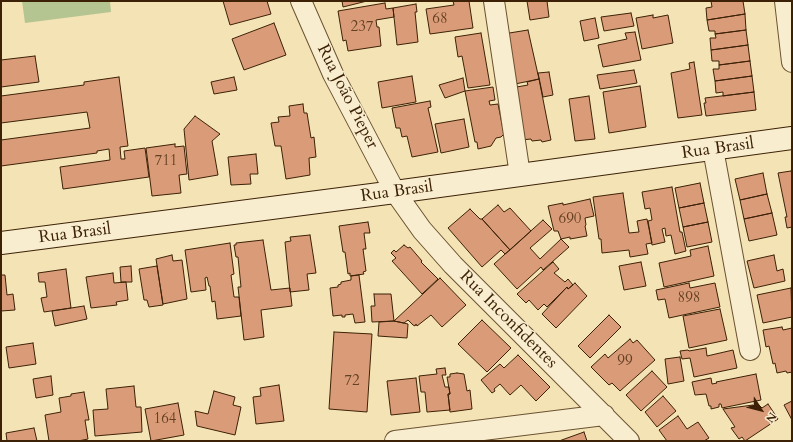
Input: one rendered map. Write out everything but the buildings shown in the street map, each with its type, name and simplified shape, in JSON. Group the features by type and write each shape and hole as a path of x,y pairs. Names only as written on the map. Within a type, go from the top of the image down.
{"street":[{"name":"Rua João Pieper","path":"301,1 333,74 395,192"},
{"path":"494,1 520,176"},
{"path":"785,1 792,62"},
{"name":"Rua Brasil","path":"1,244 520,176 792,138"},
{"path":"713,149 750,350"},
{"name":"Rua Inconfidentes","path":"395,192 422,230 453,264 629,441"},
{"path":"395,441 604,415"}],"green space":[{"path":"22,1 110,1 111,12 25,23"}]}
